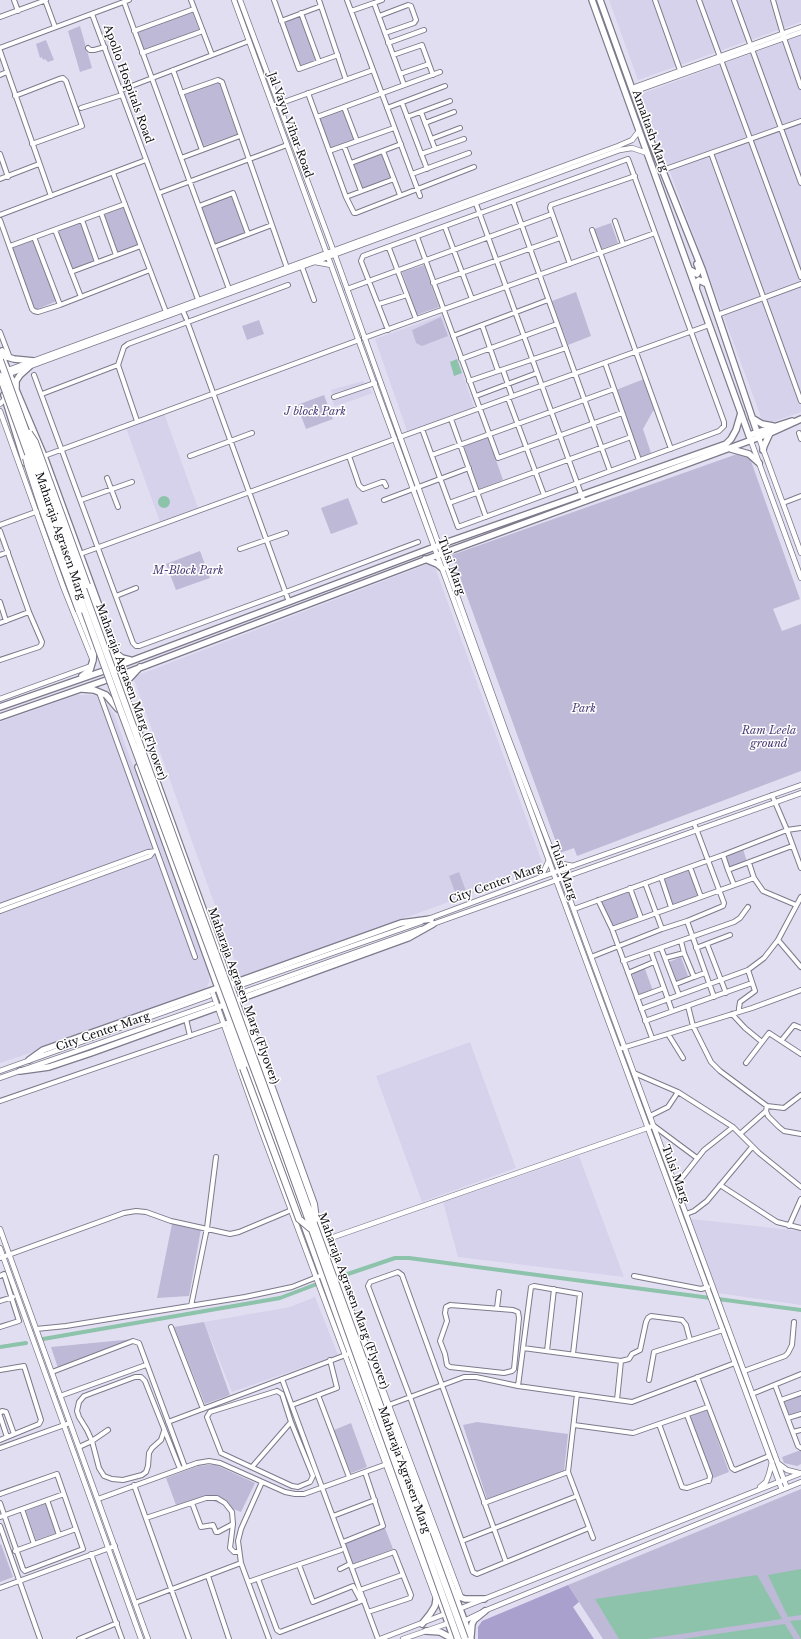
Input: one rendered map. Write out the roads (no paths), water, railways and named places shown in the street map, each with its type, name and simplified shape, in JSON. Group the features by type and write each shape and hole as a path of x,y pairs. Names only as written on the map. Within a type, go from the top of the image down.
{"main road":[{"name":"Amaltash Marg","path":"592,0 640,131 672,227 689,269 750,438"},
{"name":"Amaltash Marg","path":"600,0 632,90 708,284 751,418 758,435"},
{"path":"689,269 695,274 698,272 696,262 698,258"},
{"path":"696,289 697,282 699,280 708,284"},
{"path":"0,350 10,358 34,361"},
{"name":"Maharaja Agrasen Marg","path":"0,350 44,456 61,502 102,616 108,646 117,666 127,699 471,1639"},
{"name":"Maharaja Agrasen Marg (Flyover)","path":"0,360 314,1229 458,1639"},
{"path":"16,390 16,381 30,366"},
{"name":"Maharaja Agrasen Marg (Flyover)","path":"0,376 24,445 465,1639"},
{"name":"Maharaja Agrasen Marg","path":"0,384 38,511 75,610 94,648 105,680 118,709 298,1207 320,1275 328,1290 348,1354 361,1380 388,1463 411,1520 454,1639"},
{"path":"0,707 117,666 287,597 437,546 726,444 736,430 741,413"},
{"path":"751,418 762,424 773,426"},
{"path":"758,435 770,433 801,419"},
{"path":"0,717 120,676 140,667 440,554 730,448 773,426 801,419"},
{"path":"23,424 35,442 108,646 118,656 131,660"},
{"path":"763,450 770,433"},
{"path":"24,445 28,466 79,611 94,648 90,670 76,680"},
{"path":"730,448 749,454 758,463"},
{"path":"425,560 437,564 443,569"},
{"path":"125,691 126,681 140,667"},
{"path":"79,689 94,690 106,695 118,709"},
{"path":"177,873 188,868"},
{"path":"231,984 401,923 432,922"},
{"path":"237,1000 408,938 432,922"},
{"path":"29,1060 43,1050 210,994 218,988"},
{"path":"20,1070 49,1067 186,1019 215,1006 224,1005"},
{"path":"243,1018 250,1028 314,1204 314,1229"},
{"path":"230,1022 230,1032 299,1218 314,1229"},
{"path":"250,1075 262,1070"},
{"path":"361,1380 374,1376"},
{"path":"411,1520 424,1514"},
{"path":"451,1587 457,1596 465,1599 484,1599"},
{"path":"422,1624 430,1614 436,1600 437,1592"},
{"path":"471,1639 472,1624 474,1620 485,1611"},
{"path":"426,1631 440,1632 454,1639"}],"street":[{"path":"14,0 18,10"},
{"path":"0,17 46,0 55,27"},
{"path":"0,48 129,0"},
{"path":"191,0 212,55"},
{"name":"Jal Vayu Vihar Road","path":"234,0 334,253"},
{"name":"Jal Vayu Vihar Road","path":"240,0 276,105 287,145 328,255"},
{"path":"274,0 299,69 338,55"},
{"path":"319,0 346,80"},
{"path":"347,0 420,196"},
{"path":"351,11 382,0"},
{"path":"655,0 681,73"},
{"path":"699,0 801,277"},
{"path":"734,0 801,183"},
{"path":"773,0 783,36 801,87"},
{"path":"124,2 229,289"},
{"path":"374,3 404,85"},
{"path":"378,16 408,5 411,6 416,20 414,23 385,33"},
{"path":"281,20 321,6"},
{"path":"134,30 194,8"},
{"path":"301,13 319,62"},
{"name":"Apollo Hospitals Road","path":"92,14 199,302"},
{"path":"783,36 801,27"},
{"path":"388,43 424,30"},
{"path":"142,53 202,31"},
{"path":"632,90 783,36 801,32"},
{"path":"81,108 152,78 249,41"},
{"path":"393,55 422,45 433,75"},
{"path":"88,48 90,50 105,47"},
{"path":"0,52 50,196"},
{"path":"400,74 429,64"},
{"path":"173,70 202,150"},
{"path":"276,105 373,70"},
{"path":"0,75 7,72"},
{"path":"317,117 440,72"},
{"path":"15,96 63,78 66,81 82,126 32,144"},
{"path":"182,93 220,81 287,268"},
{"path":"387,108 445,86"},
{"path":"308,93 346,197 352,211 356,213 474,167"},
{"path":"407,117 450,101"},
{"path":"402,102 427,169"},
{"path":"344,107 357,141"},
{"path":"421,112 435,150"},
{"path":"425,123 454,112"},
{"path":"663,170 801,121"},
{"path":"329,151 394,128"},
{"path":"431,139 460,128"},
{"path":"199,302 229,289 334,253 595,157 630,141 640,131"},
{"path":"181,158 240,136"},
{"path":"421,154 464,139"},
{"path":"630,141 629,145 632,148"},
{"path":"351,163 401,144"},
{"path":"159,193 287,145"},
{"path":"344,146 361,191"},
{"path":"595,157 632,148 647,153"},
{"path":"383,151 400,195"},
{"path":"412,174 469,153"},
{"path":"711,153 801,401"},
{"path":"0,154 8,176"},
{"path":"388,330 368,281 362,258 363,256 389,248 627,159 629,160 635,176 724,422 724,426 719,431 458,527 422,429"},
{"path":"0,215 146,160"},
{"path":"0,179 39,164"},
{"path":"113,173 166,312"},
{"path":"570,264 550,208 551,205 635,176"},
{"path":"346,197 394,179"},
{"path":"198,206 233,193 248,234"},
{"path":"475,201 584,502"},
{"path":"513,201 610,471"},
{"path":"10,246 125,204"},
{"path":"101,213 116,255"},
{"path":"347,289 552,214"},
{"path":"0,220 32,309 38,312 150,270"},
{"path":"82,220 97,262"},
{"path":"615,221 623,244"},
{"path":"214,246 272,225"},
{"path":"445,226 472,299"},
{"path":"55,230 81,297"},
{"path":"592,230 671,449"},
{"path":"44,456 443,309 655,233"},
{"path":"34,237 60,305"},
{"path":"417,237 498,458 622,413"},
{"path":"434,283 560,238"},
{"path":"71,272 141,246"},
{"path":"389,248 416,319"},
{"name":"Tulsi Marg","path":"334,253 347,289 375,383 413,489 440,554 505,733 556,880 648,1127 710,1289 720,1306 744,1370 778,1463 781,1480"},
{"path":"9,372 30,366 182,308 314,262 328,255"},
{"name":"Tulsi Marg","path":"328,255 400,437 437,546"},
{"path":"314,262 331,265"},
{"path":"302,266 314,300"},
{"path":"717,315 801,284"},
{"path":"137,421 118,365 122,351 128,344 288,285"},
{"path":"378,304 407,295"},
{"path":"453,336 548,300"},
{"path":"9,372 34,361 166,312 182,308"},
{"path":"182,308 287,597"},
{"path":"462,359 557,324"},
{"path":"482,325 498,371"},
{"path":"400,437 709,325"},
{"path":"0,332 10,358"},
{"path":"469,381 566,348"},
{"path":"605,363 639,460"},
{"path":"42,394 118,365"},
{"path":"503,370 508,383 517,423 544,495"},
{"path":"476,396 537,373"},
{"path":"34,375 133,643 136,646 287,597 418,542"},
{"path":"334,397 375,383"},
{"path":"432,455 489,433 614,389"},
{"path":"0,404 5,399"},
{"path":"0,411 38,511 64,589 92,664 0,699"},
{"path":"451,419 486,517"},
{"path":"190,456 252,433"},
{"path":"799,433 801,439"},
{"path":"758,435 801,553"},
{"path":"449,503 631,437"},
{"path":"750,438 801,578"},
{"path":"80,554 395,439"},
{"path":"349,456 359,485 363,489 382,482 384,482 386,486"},
{"path":"384,500 469,468"},
{"path":"107,478 118,507"},
{"path":"81,500 132,482"},
{"path":"783,503 801,496"},
{"path":"0,525 61,502"},
{"path":"0,531 29,612 42,642 41,645 0,660"},
{"path":"240,550 286,532"},
{"path":"0,555 8,552"},
{"name":"Tulsi Marg","path":"440,554 443,569 505,733 560,871 675,1183 714,1305 769,1456 784,1489"},
{"path":"116,596 136,588"},
{"path":"0,602 6,621"},
{"path":"0,623 29,612"},
{"path":"99,692 154,852 195,957"},
{"name":"City Center Marg","path":"244,992 432,922 541,877 801,784"},
{"name":"City Center Marg","path":"242,985 548,883 801,793"},
{"path":"772,795 788,830 792,846 801,868"},
{"path":"591,957 662,929 722,908 724,903 694,823"},
{"path":"574,909 788,830 801,828"},
{"path":"728,870 792,846"},
{"path":"0,906 148,852 154,852"},
{"path":"0,911 150,856 154,852"},
{"path":"723,855 734,885"},
{"path":"554,856 563,864 574,866"},
{"path":"541,877 549,860"},
{"path":"749,863 754,878 763,891 796,905"},
{"path":"690,867 701,897"},
{"path":"661,877 671,907"},
{"path":"612,929 754,878"},
{"path":"548,883 555,886 560,891"},
{"path":"645,883 662,929"},
{"path":"630,888 640,918"},
{"path":"641,1009 748,970 764,958 778,940 800,899"},
{"path":"598,900 612,929 652,1038"},
{"path":"623,961 734,922 740,918 748,907"},
{"path":"687,921 714,997"},
{"path":"696,948 730,935"},
{"path":"778,940 801,967"},
{"path":"681,941 684,953 694,977"},
{"path":"707,944 726,993"},
{"path":"661,948 679,995"},
{"path":"651,952 672,1010"},
{"path":"665,958 684,953"},
{"path":"628,973 654,962"},
{"path":"739,1012 738,1008 740,1002 755,991 748,970"},
{"path":"676,984 706,974"},
{"path":"645,1021 672,1010 688,1006 752,983"},
{"path":"637,998 664,988"},
{"path":"619,1049 801,991"},
{"path":"210,994 223,1024 291,1210 320,1275 436,1600"},
{"name":"City Center Marg","path":"0,1078 20,1070 215,1006"},
{"path":"688,1006 693,1026 705,1053 711,1062 725,1076 766,1108 784,1108 801,1095"},
{"path":"732,1014 745,1028 762,1042"},
{"path":"186,1019 190,1036"},
{"path":"0,1101 230,1022"},
{"path":"781,1041 794,1025 801,1028"},
{"path":"746,1063 769,1033 801,1054"},
{"path":"668,1034 683,1058"},
{"path":"0,1071 29,1060"},
{"path":"634,1073 678,1092 733,1127 752,1147 801,1187"},
{"path":"650,1116 668,1107 678,1092"},
{"path":"740,1134 766,1108"},
{"path":"766,1108 768,1116 784,1131 801,1134"},
{"path":"325,1240 648,1127 654,1126 697,1158"},
{"path":"675,1183 681,1179 697,1158 712,1143 733,1127"},
{"path":"686,1214 701,1207 752,1147"},
{"path":"191,1306 207,1228 216,1157"},
{"path":"720,1186 773,1219 789,1226 801,1228"},
{"path":"789,1226 801,1199"},
{"path":"2,1257 124,1213 136,1211 230,1234 239,1232 298,1207"},
{"path":"0,1229 148,1639"},
{"path":"0,1248 5,1275 19,1321 0,1327"},
{"path":"506,1562 402,1275 398,1272 370,1282 368,1286 474,1574 477,1574 589,1528"},
{"path":"5,1275 17,1296 141,1639"},
{"path":"36,1329 66,1326 273,1292 301,1284 320,1275"},
{"path":"634,1276 701,1289 710,1289"},
{"path":"518,1386 531,1287 554,1289 580,1294 573,1354"},
{"path":"547,1351 554,1289"},
{"path":"497,1308 499,1292"},
{"path":"344,1293 349,1299 387,1406 461,1597"},
{"path":"0,1301 17,1296"},
{"path":"450,1305 497,1308 513,1310 518,1312 519,1315 514,1369 504,1373 450,1367 446,1365 445,1354 440,1341 447,1321 445,1313 446,1307 450,1305"},
{"path":"523,1348 621,1361 629,1359 632,1354 640,1350 646,1322 651,1316 682,1320 686,1325 690,1340"},
{"path":"744,1370 784,1356 788,1353 792,1345 794,1322"},
{"path":"171,1327 203,1409"},
{"path":"649,1380 654,1352 723,1330"},
{"path":"52,1372 133,1341 139,1344 185,1467"},
{"path":"168,1422 348,1354"},
{"path":"292,1405 337,1388 330,1360"},
{"path":"616,1400 621,1361"},
{"path":"387,1406 464,1377 475,1377 518,1386 632,1402 735,1363"},
{"path":"60,1396 146,1365"},
{"path":"0,1370 22,1366 25,1368 41,1420 39,1424 0,1440"},
{"path":"475,1377 476,1370"},
{"path":"752,1394 801,1375"},
{"path":"164,1431 161,1440 149,1453 146,1472 142,1475 123,1480 112,1479 104,1476 99,1468 92,1441 87,1430 78,1417 77,1411 79,1402 84,1396 135,1377 141,1377 145,1381 180,1469"},
{"path":"697,1377 732,1468 735,1470 769,1456"},
{"path":"282,1379 363,1600 379,1639 422,1624 445,1614"},
{"path":"775,1385 798,1446 801,1448"},
{"path":"277,1391 282,1394 291,1422 313,1476 310,1482 295,1487 239,1461 224,1455 219,1451 207,1417 210,1412 277,1391"},
{"path":"781,1400 801,1393"},
{"path":"578,1394 568,1472 593,1538"},
{"path":"318,1395 349,1478"},
{"path":"574,1425 633,1433 708,1407"},
{"path":"11,1436 0,1414 2,1411 6,1412 13,1443"},
{"path":"788,1418 801,1414"},
{"path":"659,1424 682,1487 687,1488 707,1482 709,1481 710,1476 687,1415"},
{"path":"252,1467 291,1422"},
{"path":"0,1448 70,1423"},
{"path":"79,1447 92,1441 108,1430"},
{"path":"793,1432 801,1430"},
{"path":"98,1499 185,1467 209,1461 220,1463 262,1482 295,1494 304,1494 388,1463"},
{"path":"234,1470 239,1461"},
{"path":"759,1488 766,1482 772,1462"},
{"path":"778,1463 787,1470 801,1473"},
{"path":"343,1542 383,1526 365,1472"},
{"path":"484,1503 568,1472"},
{"path":"459,1609 759,1488 801,1473"},
{"path":"0,1494 55,1474 58,1476 86,1556"},
{"path":"262,1482 240,1529 238,1552 269,1639"},
{"path":"464,1622 485,1611 801,1482"},
{"path":"134,1485 190,1639"},
{"path":"2,1516 64,1494"},
{"path":"462,1541 493,1527 577,1496"},
{"path":"146,1518 206,1498 217,1498 225,1503 232,1512 233,1524 230,1548 234,1552 238,1552"},
{"path":"47,1500 59,1535"},
{"path":"333,1516 375,1500"},
{"path":"0,1503 2,1516 17,1550 23,1569 27,1571 83,1549"},
{"path":"192,1503 201,1527 212,1524 218,1532 233,1524"},
{"path":"22,1509 34,1544"},
{"path":"0,1526 40,1639"},
{"path":"10,1553 76,1529"},
{"path":"0,1588 115,1546"},
{"path":"248,1582 341,1550"},
{"path":"340,1569 394,1552 411,1595 410,1598 368,1612"},
{"path":"91,1554 122,1639"},
{"path":"14,1564 21,1562"},
{"path":"135,1603 241,1563"},
{"path":"299,1565 313,1602 353,1586 363,1600"},
{"path":"360,1590 402,1575"},
{"path":"208,1576 229,1639"},
{"path":"258,1579 277,1630 280,1632 363,1600"},
{"path":"79,1639 117,1623"},
{"path":"403,1639 448,1623"}],"waterway":[{"path":"336,1278 395,1258 409,1258 801,1310"},
{"path":"43,1339 280,1298 317,1284"},
{"path":"0,1347 26,1343"}],"park label":[{"name":"J block Park","path":"315,412"},
{"name":"M-Block Park","path":"188,571"},
{"name":"Park","path":"584,709"},
{"name":"Ram Leela ground","path":"769,737"}]}
